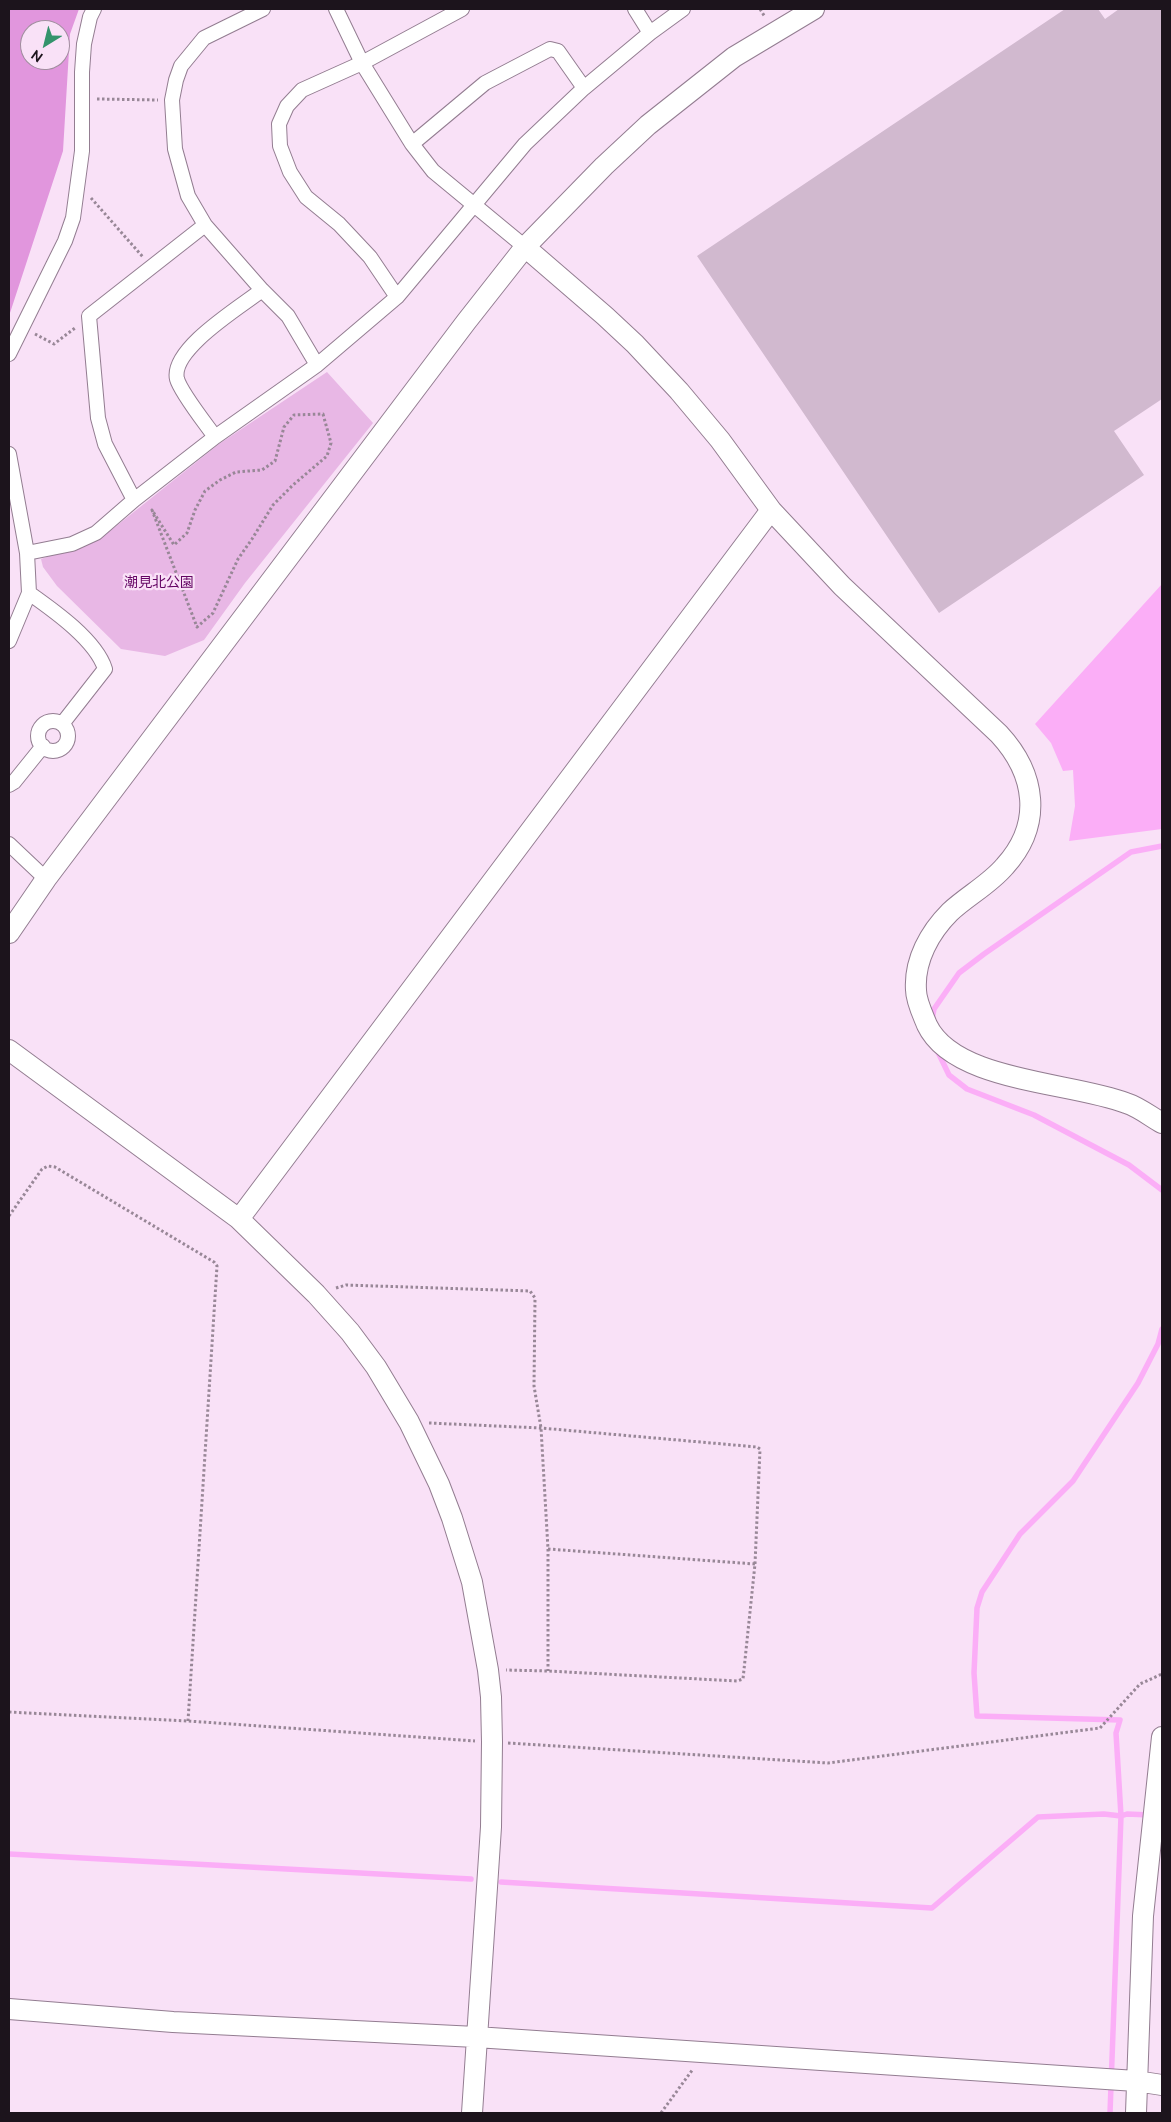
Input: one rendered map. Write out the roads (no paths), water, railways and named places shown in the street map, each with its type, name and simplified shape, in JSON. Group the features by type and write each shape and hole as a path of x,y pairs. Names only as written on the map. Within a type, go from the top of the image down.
{"street":[{"path":"9,354 65,241 73,218 82,151 81,98 84,44 90,17 94,9"},
{"path":"263,9 204,38 181,66 172,100 175,149 188,196 205,225 262,290 288,316 317,365"},
{"path":"336,9 362,63 412,144 433,171 605,316 679,391 720,440 771,510 842,586 1006,741 1022,764 1032,802 1028,824 1020,846 1005,867 950,912 924,947 917,976 916,991 928,1028 938,1041 974,1066 995,1073 1086,1091 1127,1103 1162,1123"},
{"path":"396,297 370,257 340,224 306,197 290,172 280,146 279,124 292,98 302,90 362,63 462,9"},
{"path":"635,9 650,33"},
{"path":"27,553 72,544 96,533 134,500 215,437 317,365 396,297 525,144 584,88 650,33 683,9"},
{"path":"9,933 46,879 466,322 525,248 604,166 648,125 734,57 814,9"},
{"path":"412,144 485,83 550,49 558,51 584,88"},
{"path":"134,500 105,444 98,418 89,316 205,225"},
{"path":"215,437 177,379 177,366 188,349 198,339 262,290"},
{"path":"9,454 27,553 29,593 9,641"},
{"path":"239,1219 771,510"},
{"path":"29,593 59,613 78,631 105,669 62,724"},
{"path":"53,721 62,724 67,732 67,742 64,746 60,749 51,750 43,746 38,738 40,728 44,724 53,721"},
{"path":"9,785 14,782 43,746"},
{"path":"9,844 46,879"},
{"path":"9,1050 239,1219 316,1294 350,1332 376,1367 409,1422 439,1484 464,1554 478,1612 488,1670 492,1742 491,1827 472,2113"},
{"path":"1136,2113 1143,1916 1162,1737"},
{"path":"9,2009 173,2022 476,2037 705,2052 1136,2081 1162,2085"}],"waterway":[{"path":"932,1020 934,1009 959,973 984,954 1131,852 1162,846"},
{"path":"936,1048 949,1075 967,1089 1034,1115 1129,1165 1162,1190"},
{"path":"1110,2113 1121,1816 1116,1733 1120,1720 977,1716 974,1673 977,1608 982,1592 1020,1534 1073,1481 1138,1383 1158,1344 1162,1329"},
{"path":"501,1882 932,1908 1038,1817 1104,1814 1121,1816 1127,1814 1150,1815"},
{"path":"9,1854 471,1879"}],"park label":[{"name":"潮見北公園","path":"159,582"}]}
